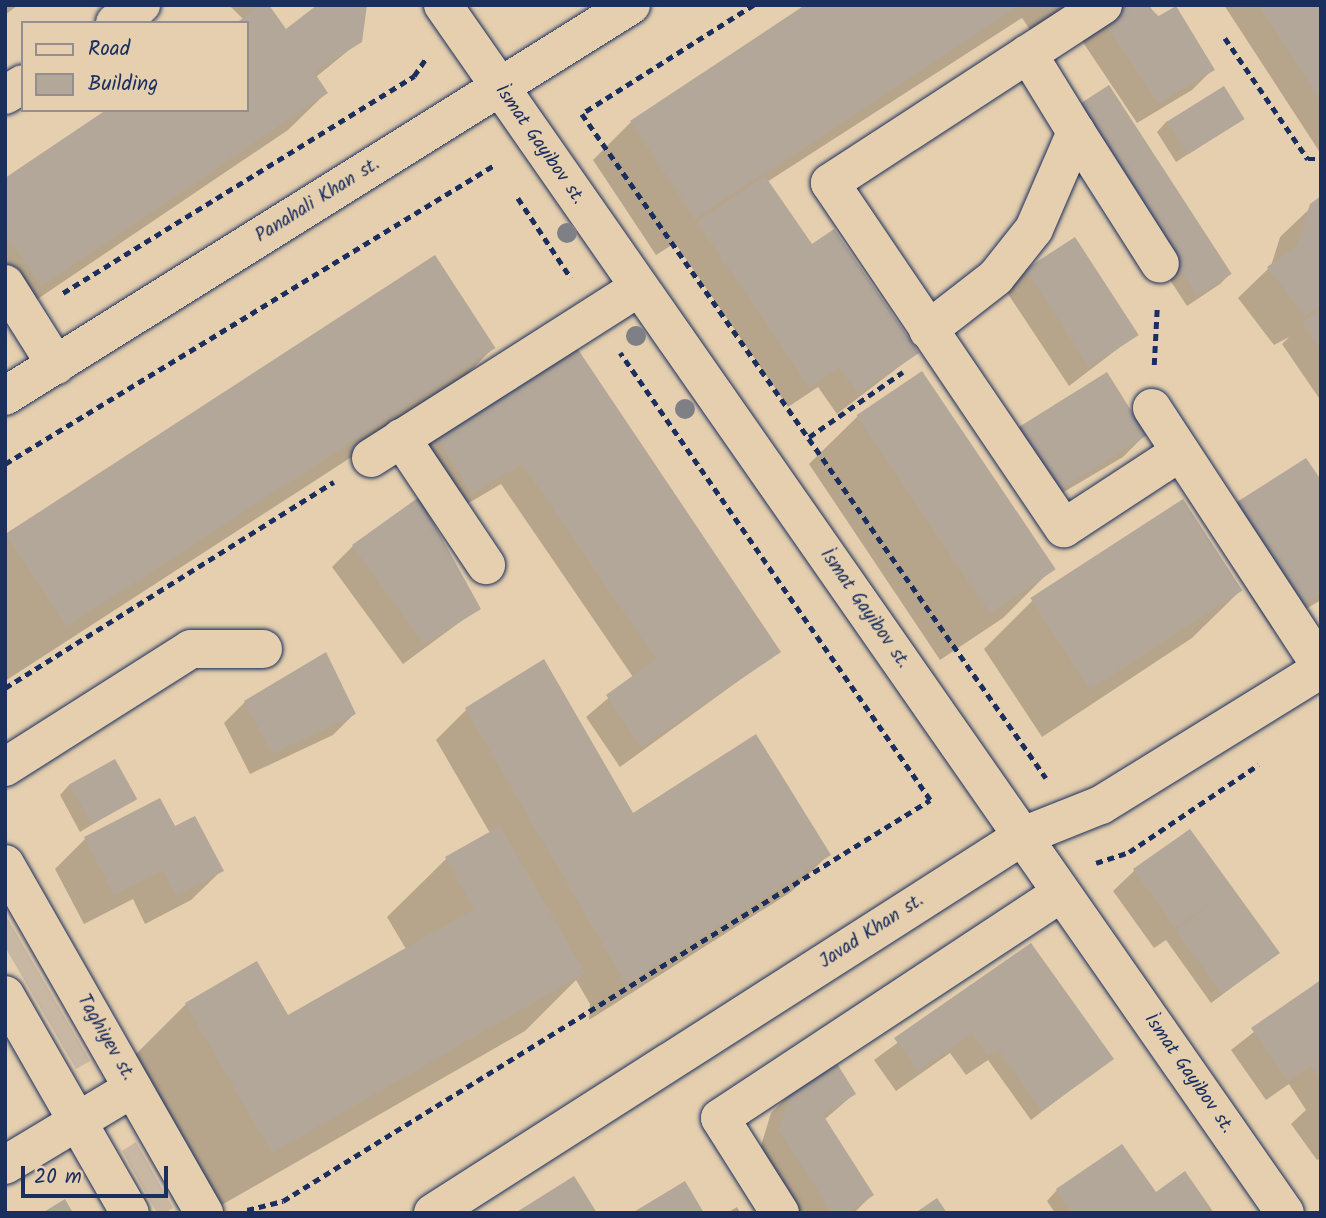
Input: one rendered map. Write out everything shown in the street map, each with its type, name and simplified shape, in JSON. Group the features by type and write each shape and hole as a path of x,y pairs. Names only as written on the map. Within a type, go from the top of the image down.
{"street":[{"path":"118,21 141,5"},
{"name":"İsmat Gayibov st.","path":"443,5 1285,1213"},
{"name":"Panahali Khan st.","path":"5,396 631,5"},
{"path":"1102,5 830,183 1064,528 1180,452"},
{"path":"1028,54 1160,264"},
{"path":"5,95 21,84"},
{"path":"934,338 996,277 1034,229 1076,132"},
{"path":"486,565 386,448 638,288"},
{"path":"15,300 55,365"},
{"path":"1152,408 1321,668"},
{"path":"5,767 191,649 263,649"},
{"name":"Javad Khan st.","path":"433,1213 1023,836 1101,805 1321,668"},
{"name":"Taghiyev st.","path":"5,864 204,1213"},
{"path":"780,1213 720,1118 1061,893"},
{"path":"5,995 130,1213"},
{"path":"5,1165 133,1087"}],"path":[{"path":"754,5 582,114 1051,785"},
{"path":"1225,38 1308,159 1321,159"},
{"path":"15,300 414,76"},
{"path":"5,464 495,163 502,174"},
{"path":"241,1211 283,1200 930,800 595,316 509,184"},
{"path":"1152,408 1160,264"},
{"path":"809,438 934,338"},
{"path":"5,688 386,448"}],"shaded area":[{"path":"5,914 90,1061 76,1069 5,947"},
{"path":"136,1142 173,1208 165,1213 157,1213 122,1151"}],"building":[{"path":"262,5 269,5 286,29 317,5 367,5 362,42 314,72 328,93 41,286 5,232 5,178 103,112 248,112 248,21 239,21"},
{"path":"805,5 1020,5 695,219 630,121"},
{"path":"1093,5 1149,5 1157,17 1176,6 1215,70 1158,103"},
{"path":"1258,5 1321,5 1321,101 1307,80"},
{"path":"1109,85 1232,274 1197,296 1075,107"},
{"path":"1224,86 1245,119 1188,155 1167,122"},
{"path":"765,176 812,244 834,229 919,353 858,394 839,367 809,388 697,222"},
{"path":"1321,196 1321,305 1305,316 1267,267 1297,246 1310,204"},
{"path":"1075,237 1139,335 1089,367 1026,269"},
{"path":"435,255 495,348 66,627 6,534"},
{"path":"1321,309 1321,350 1302,322"},
{"path":"575,345 781,652 641,747 606,695 656,659 522,464 471,494 435,433"},
{"path":"922,371 1056,569 990,613 857,415"},
{"path":"1107,372 1147,436 1052,495 1012,431"},
{"path":"1306,458 1321,480 1321,593 1294,610 1229,507"},
{"path":"419,497 481,609 424,644 352,545"},
{"path":"1183,499 1242,590 1090,690 1030,598"},
{"path":"326,652 356,714 272,754 244,701"},
{"path":"544,659 633,813 756,734 831,855 626,984 465,708"},
{"path":"115,759 137,799 92,824 70,784"},
{"path":"160,798 175,826 195,816 224,871 176,895 163,870 114,895 84,837"},
{"path":"500,826 585,973 272,1153 185,1003 257,961 288,1015 474,909 445,857"},
{"path":"1190,829 1280,953 1222,994 1176,930 1226,893 1175,928 1133,869"},
{"path":"1031,943 1114,1059 1042,1111 998,1050 1004,1045 988,1056 972,1034 918,1071 894,1038"},
{"path":"1321,980 1321,1080 1311,1065 1288,1081 1251,1028"},
{"path":"836,1062 856,1094 823,1115 874,1195 847,1213 832,1213 779,1130 791,1090"},
{"path":"1122,1144 1156,1192 1185,1171 1214,1213 1072,1213 1056,1189"},
{"path":"574,1176 597,1213 515,1213"},
{"path":"685,1181 704,1213 632,1213"},
{"path":"937,1198 947,1213 915,1213"},
{"path":"65,1199 73,1213 42,1213"}]}
